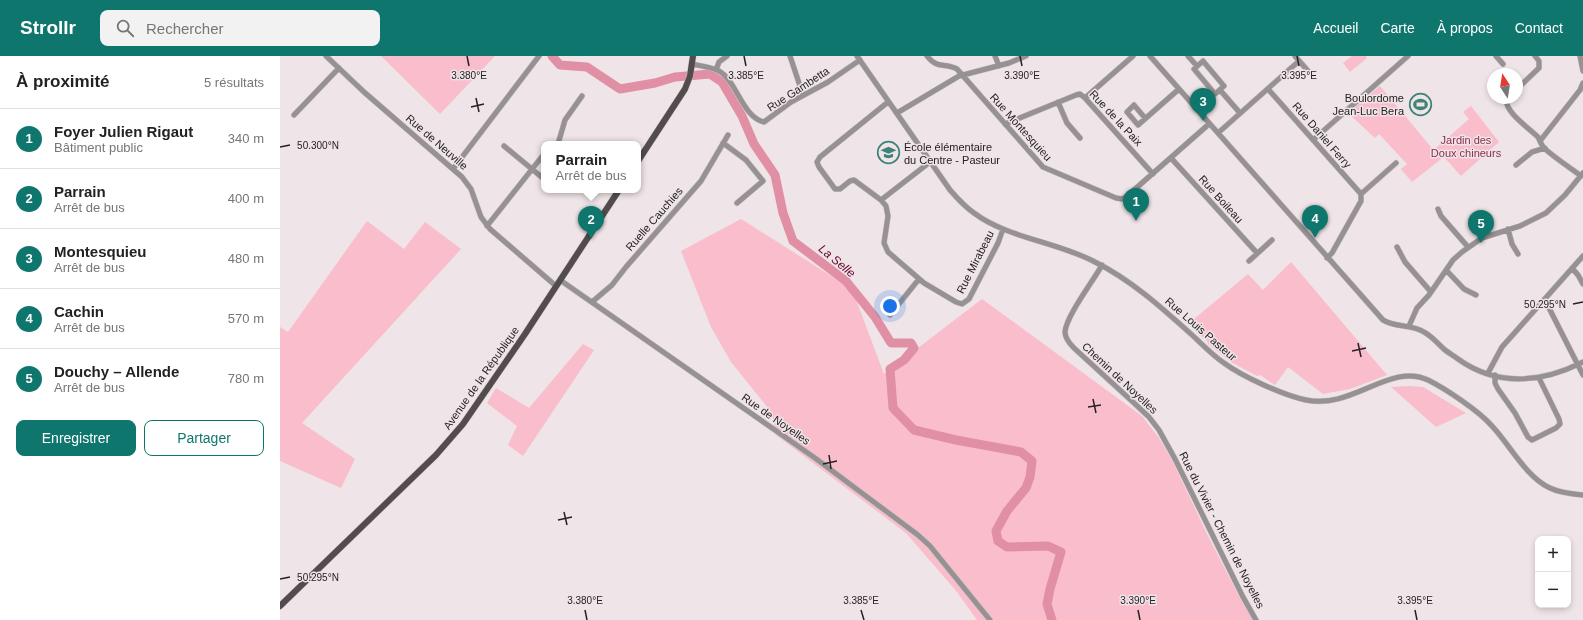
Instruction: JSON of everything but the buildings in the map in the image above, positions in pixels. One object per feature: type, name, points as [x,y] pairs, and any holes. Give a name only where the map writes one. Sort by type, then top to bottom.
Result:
[{"type":"main road","points":[[641,156],[683,92],[692,67],[693,56]]},
{"type":"main road","name":"Avenue de la République","points":[[280,606],[451,439],[478,403],[617,193]]},
{"type":"street","name":"Rue de Neuville","points":[[326,56],[364,92],[453,169],[469,186],[481,217],[487,226],[498,237],[558,283]]},
{"type":"street","points":[[453,169],[539,56]]},
{"type":"street","points":[[692,67],[716,70],[719,58],[727,56]]},
{"type":"street","points":[[790,56],[803,95]]},
{"type":"street","points":[[927,56],[937,65],[955,68],[962,75]]},
{"type":"street","points":[[995,56],[999,66]]},
{"type":"street","points":[[897,113],[962,75],[999,66],[1026,56]]},
{"type":"street","points":[[1085,98],[1133,56]]},
{"type":"street","points":[[1150,56],[1381,319],[1393,324],[1409,326],[1423,331],[1444,349],[1464,363],[1495,376],[1519,379],[1539,378],[1558,373],[1583,362]]},
{"type":"street","points":[[1188,56],[1197,66]]},
{"type":"street","points":[[1295,56],[1308,71]]},
{"type":"street","points":[[1313,140],[1408,56]]},
{"type":"street","points":[[1496,56],[1503,64]]},
{"type":"street","points":[[1523,83],[1539,68],[1539,61],[1535,56]]},
{"type":"street","points":[[1580,56],[1583,71]]},
{"type":"street","name":"Rue Gambetta","points":[[716,70],[728,79],[750,113],[760,121],[767,120],[788,104],[828,82],[858,58]]},
{"type":"street","name":"Rue Louis Pasteur","points":[[858,58],[950,190],[969,210],[983,220],[1003,229],[1079,254],[1102,265],[1135,286],[1231,368],[1288,395],[1311,401],[1334,400],[1354,395],[1392,378],[1408,376],[1420,377],[1432,382],[1480,414],[1494,427],[1530,473],[1542,484],[1557,491],[1583,495]]},
{"type":"street","points":[[1203,61],[1224,86],[1220,90],[1215,94],[1194,68],[1203,61]]},
{"type":"street","points":[[1218,133],[1299,61]]},
{"type":"street","points":[[294,115],[339,68]]},
{"type":"street","name":"Rue Montesquieu","points":[[962,75],[1044,168],[1116,198],[1122,199],[1126,197],[1209,124]]},
{"type":"street","points":[[1540,141],[1580,90],[1583,83]]},
{"type":"street","points":[[1145,118],[1179,89]]},
{"type":"street","name":"Rue Daniel Ferry","points":[[1268,89],[1361,194]]},
{"type":"street","points":[[1220,90],[1240,113]]},
{"type":"street","name":"Rue de la Paix","points":[[1005,124],[1078,94],[1085,98],[1153,174]]},
{"type":"street","points":[[559,141],[565,120],[582,96]]},
{"type":"street","points":[[888,102],[817,162],[836,190],[840,190],[851,180],[854,180],[881,200],[886,206],[888,214],[884,238],[885,248],[895,259],[919,279],[890,315]]},
{"type":"street","points":[[1058,102],[1067,123],[1080,138]]},
{"type":"street","points":[[1409,326],[1415,310],[1431,292],[1455,258],[1468,247],[1486,236],[1525,224],[1546,213],[1565,196],[1582,175],[1545,148],[1508,108],[1506,104]]},
{"type":"street","name":"Ruelle Cauchies","points":[[592,302],[612,285],[701,181],[728,135]]},
{"type":"street","points":[[723,143],[746,160],[764,181],[737,203]]},
{"type":"street","points":[[504,146],[541,176]]},
{"type":"street","points":[[1516,165],[1532,152],[1545,148]]},
{"type":"street","points":[[487,226],[541,158]]},
{"type":"street","name":"Rue Boileau","points":[[1171,158],[1257,253]]},
{"type":"street","points":[[881,200],[930,162]]},
{"type":"street","points":[[1327,258],[1332,253],[1361,201],[1361,194],[1396,163]]},
{"type":"street","points":[[1438,208],[1441,216],[1468,247]]},
{"type":"street","name":"Rue Mirabeau","points":[[919,279],[956,302],[964,304],[969,299],[998,243],[1003,229]]},
{"type":"street","points":[[1508,230],[1512,244],[1518,254]]},
{"type":"street","points":[[1249,261],[1272,240]]},
{"type":"street","points":[[1397,247],[1405,262],[1431,292]]},
{"type":"street","points":[[1488,374],[1502,347],[1583,256]]},
{"type":"street","name":"Chemin de Noyelles","points":[[1102,265],[1070,318],[1066,330],[1066,338],[1069,343],[1149,417],[1162,434],[1170,449]]},
{"type":"street","points":[[1572,268],[1583,284]]},
{"type":"street","points":[[1446,270],[1464,289],[1476,295]]},
{"type":"street","name":"Rue de Noyelles","points":[[558,283],[592,302],[821,463],[913,532],[930,546],[990,620]]},
{"type":"street","points":[[1543,302],[1549,308],[1583,375]]},
{"type":"street","points":[[1495,376],[1495,383],[1515,413],[1528,437],[1532,440],[1556,428],[1560,424],[1539,378]]},
{"type":"street","name":"Rue du Vivier - Chemin de Noyelles","points":[[1170,449],[1243,597],[1256,620]]},
{"type":"green space","points":[[381,56],[495,56],[440,114]]},
{"type":"green space","points":[[1352,56],[1366,56],[1367,58],[1350,72],[1343,63]]},
{"type":"green space","points":[[1380,86],[1441,159],[1412,182],[1401,169],[1407,164],[1379,134],[1375,138],[1348,113]]},
{"type":"green space","name":"Jardin des Doux chineurs","points":[[1471,106],[1499,142],[1461,176],[1436,148],[1469,119],[1463,112]]},
{"type":"green space","points":[[741,219],[852,289],[884,374],[982,299],[1142,416],[1159,438],[1173,462],[1208,536],[1253,620],[977,620],[957,592],[906,533],[776,435],[772,413],[731,362],[711,327],[681,251]]},
{"type":"green space","points":[[367,221],[404,249],[425,222],[461,249],[302,423],[355,459],[341,488],[280,461],[280,327],[288,332]]},
{"type":"green space","points":[[1291,262],[1387,375],[1350,389],[1323,394],[1288,367],[1275,385],[1260,375],[1257,376],[1231,362],[1207,343],[1208,342],[1188,324],[1248,274],[1263,290]]},
{"type":"green space","points":[[583,344],[594,350],[523,456],[508,445],[517,426],[487,403],[496,388],[529,408]]},
{"type":"green space","points":[[1391,387],[1423,387],[1466,413],[1436,427]]},
{"type":"waterway","name":"La Selle","points":[[552,56],[560,65],[587,67],[620,89],[655,83],[675,77],[710,74],[722,82],[742,116],[754,144],[775,175],[783,213],[793,241],[846,281],[875,317],[891,343],[911,343],[914,348],[904,360],[890,369],[893,408],[914,430],[956,440],[1021,452],[1032,461],[1030,477],[1026,488],[1007,511],[996,531],[998,541],[1007,547],[1048,546],[1061,552],[1047,604],[1052,620]]},
{"type":"place","name":"Boulordome Jean-Luc Bera","points":[[1420,104]]},
{"type":"place","name":"Montesquieu","points":[[1203,121]]},
{"type":"place","name":"École élémentaire du Centre - Pasteur","points":[[888,153]]},
{"type":"place","name":"Foyer Julien Rigaut","points":[[1136,221]]},
{"type":"place","name":"Cachin","points":[[1315,238]]},
{"type":"place","name":"Parrain","points":[[591,239]]},
{"type":"place","name":"Douchy – Allende","points":[[1481,243]]}]
